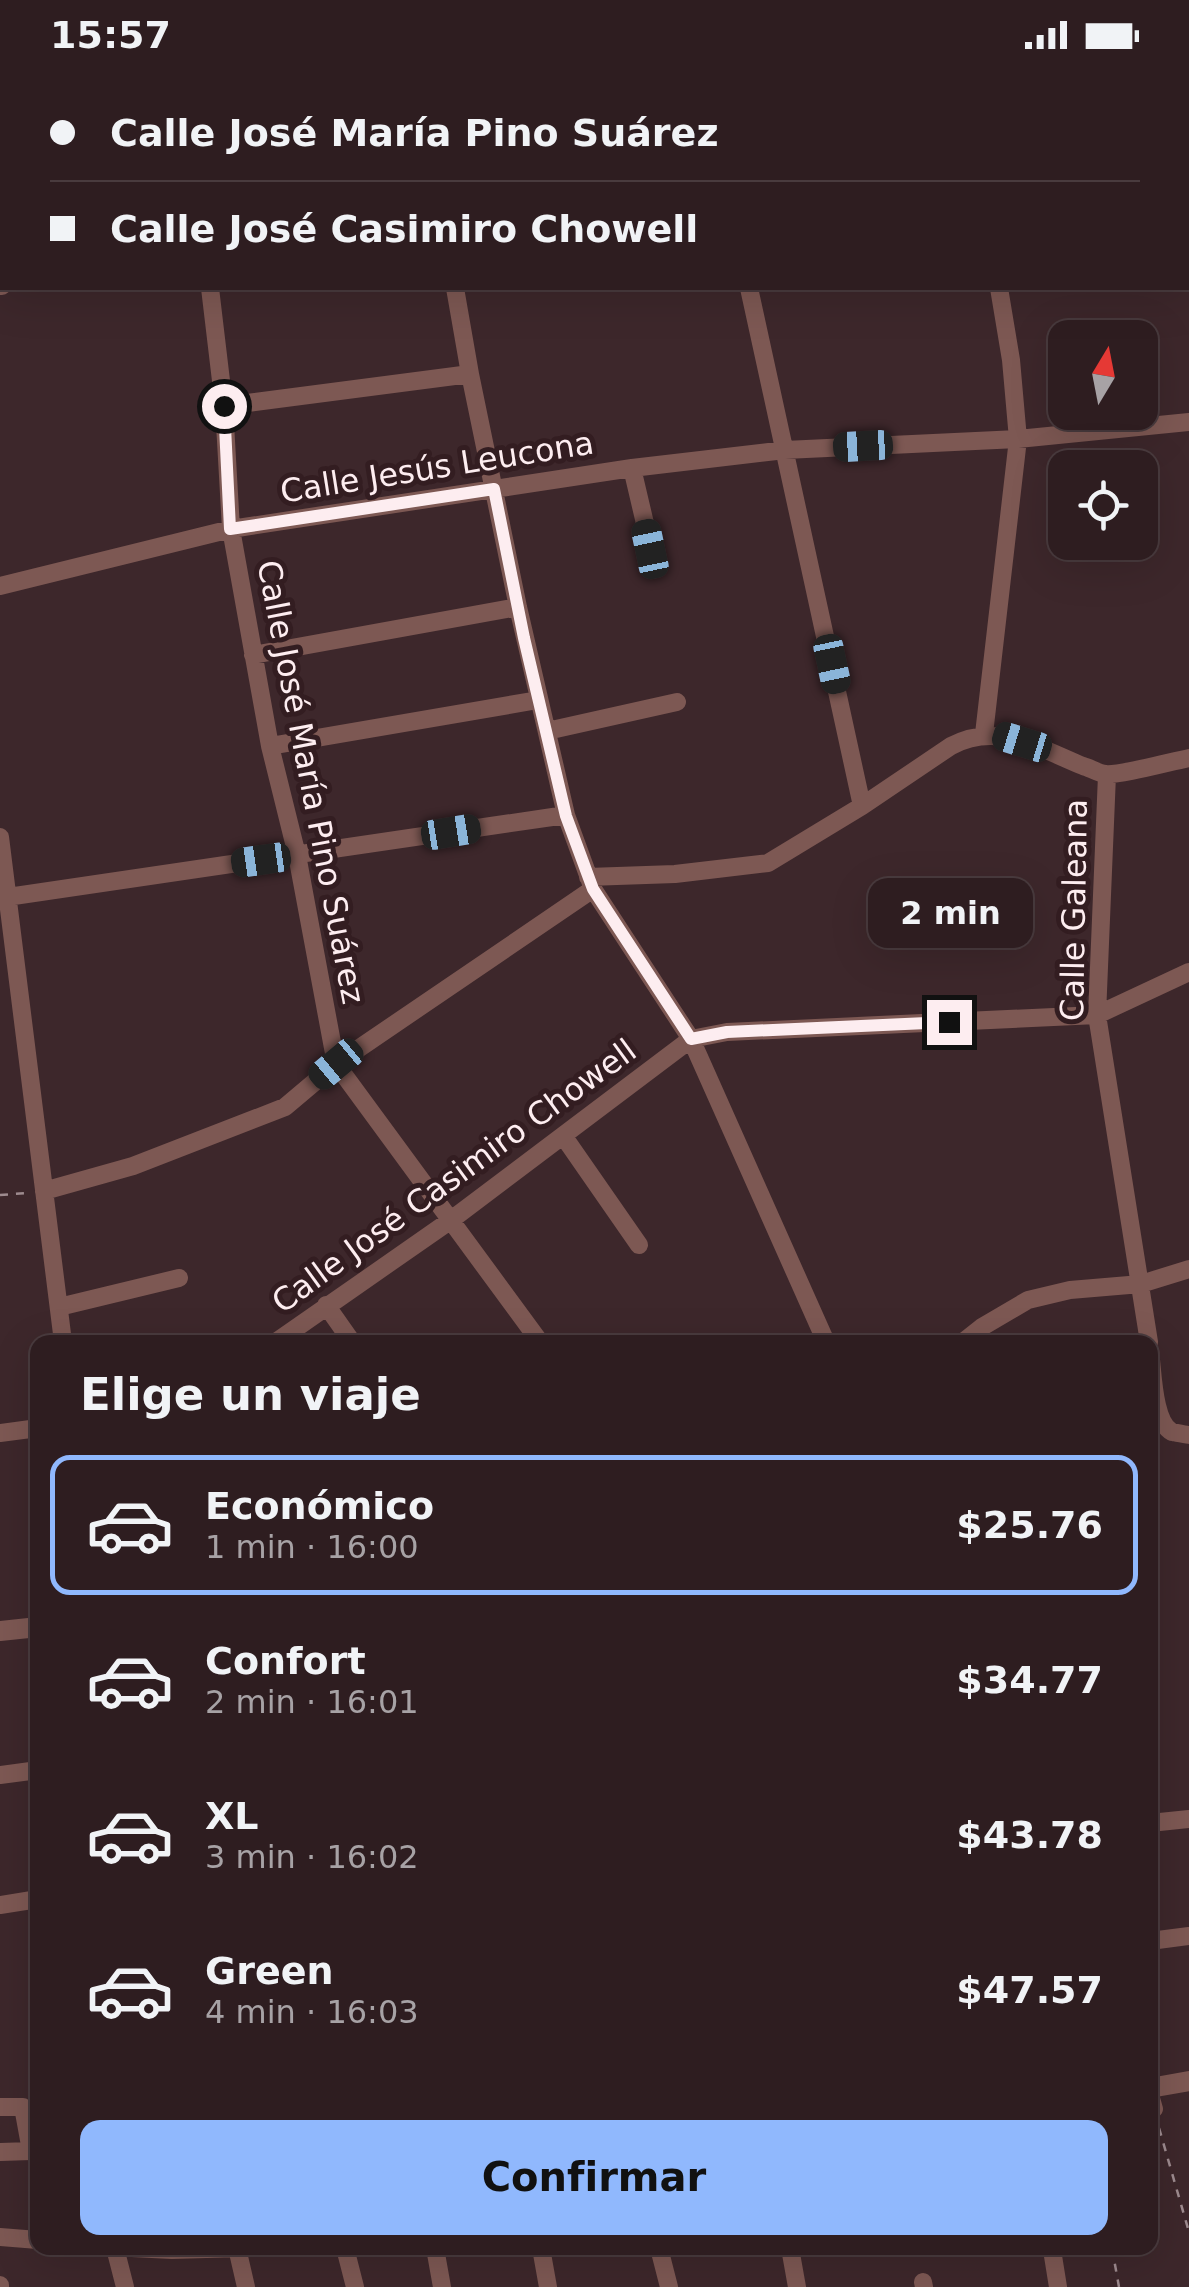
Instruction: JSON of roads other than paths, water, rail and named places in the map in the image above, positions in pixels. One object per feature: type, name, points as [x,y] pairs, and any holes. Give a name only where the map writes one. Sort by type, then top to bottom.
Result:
[{"type":"street","name":"Calle José María Pino Suárez","points":[[210,290],[224,406],[230,529],[336,1064],[535,1335]]},
{"type":"street","points":[[455,290],[518,607],[566,816],[590,883],[691,1039],[823,1335]]},
{"type":"street","points":[[749,290],[862,806]]},
{"type":"street","points":[[984,734],[1018,439],[999,290]]},
{"type":"street","points":[[224,406],[470,374]]},
{"type":"street","name":"Calle Jesús Leucona","points":[[0,586],[230,529],[632,468],[785,450],[1018,439],[1189,422]]},
{"type":"street","points":[[632,468],[650,549]]},
{"type":"street","points":[[253,655],[518,607]]},
{"type":"street","points":[[270,746],[538,700]]},
{"type":"street","points":[[547,732],[677,702]]},
{"type":"street","points":[[44,1191],[133,1166],[286,1106],[336,1064],[590,883],[768,863],[966,738],[1002,736],[1108,775],[1189,758]]},
{"type":"street","name":"Calle Galeana","points":[[1108,775],[1097,1015],[1148,1335]]},
{"type":"street","points":[[4,898],[566,816]]},
{"type":"street","points":[[0,837],[4,898],[62,1335]]},
{"type":"street","name":"Calle José Casimiro Chowell","points":[[285,1335],[451,1220],[691,1039],[727,1032],[1097,1015],[1189,972]]},
{"type":"street","points":[[564,1136],[639,1245]]},
{"type":"street","points":[[971,1335],[1028,1300],[1070,1290],[1141,1284],[1189,1269]]},
{"type":"street","points":[[59,1307],[179,1278]]},
{"type":"street","points":[[326,1305],[347,1335]]},
{"type":"street","points":[[1158,1413],[1172,1432],[1189,1435]]},
{"type":"street","points":[[0,1433],[30,1429]]},
{"type":"street","points":[[0,1632],[30,1628]]},
{"type":"street","points":[[0,1775],[30,1771]]},
{"type":"street","points":[[1158,1822],[1189,1819]]},
{"type":"street","points":[[0,1906],[30,1901]]},
{"type":"street","points":[[1158,1940],[1189,1936]]},
{"type":"street","points":[[1158,2095],[1188,2084]]},
{"type":"street","points":[[0,2107],[24,2108],[30,2144]]},
{"type":"street","points":[[0,2152],[30,2150]]},
{"type":"street","points":[[0,2238],[30,2240]]},
{"type":"street","points":[[117,2255],[124,2287]]},
{"type":"street","points":[[240,2255],[246,2287]]},
{"type":"street","points":[[347,2255],[355,2287]]},
{"type":"street","points":[[436,2255],[442,2287]]},
{"type":"street","points":[[542,2255],[548,2287]]},
{"type":"street","points":[[662,2255],[669,2287]]},
{"type":"street","points":[[791,2255],[798,2287]]},
{"type":"street","points":[[1053,2256],[1058,2287]]}]
